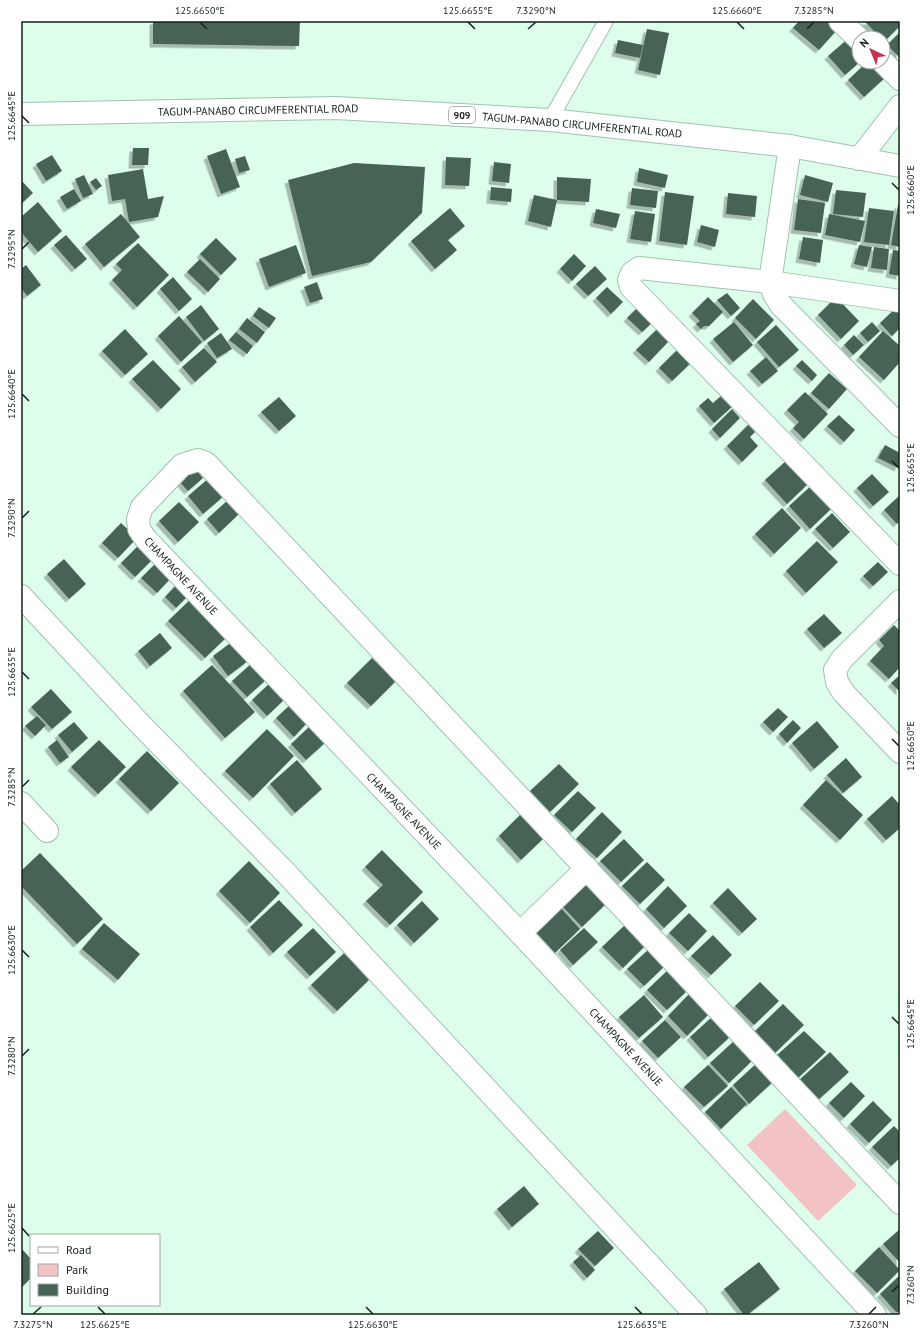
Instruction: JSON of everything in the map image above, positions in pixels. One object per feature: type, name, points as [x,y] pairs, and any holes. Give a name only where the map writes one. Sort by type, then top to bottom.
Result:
[{"type":"street","points":[[843,22],[851,30]]},
{"type":"street","points":[[890,70],[900,79]]},
{"type":"street","points":[[859,159],[900,106]]},
{"type":"street","name":"TAGUM-PANABO CIRCUMFERENTIAL ROAD","points":[[21,114],[336,108],[550,120],[790,146],[900,166]]},
{"type":"street","points":[[790,146],[770,282],[774,294],[781,306],[900,426]]},
{"type":"street","points":[[900,301],[770,282],[639,268],[632,273],[630,280],[631,287],[900,564]]},
{"type":"street","name":"CHAMPAGNE AVENUE","points":[[875,1315],[520,933],[145,538],[139,529],[138,519],[142,507],[182,465],[198,460],[206,463],[900,1203]]},
{"type":"street","points":[[21,596],[140,724],[285,872],[696,1315]]},
{"type":"street","points":[[900,601],[842,659],[835,670],[837,682],[843,692],[900,752]]},
{"type":"street","points":[[21,803],[47,831]]},
{"type":"street","points":[[520,933],[587,868]]},
{"type":"lane","points":[[550,120],[606,21]]},
{"type":"green space","points":[[785,1109],[857,1185],[818,1221],[747,1145]]},
{"type":"building","points":[[153,21],[300,21],[299,46],[153,44]]},
{"type":"building","points":[[799,21],[829,21],[838,29],[819,50],[793,28]]},
{"type":"building","points":[[864,21],[900,21],[900,26],[891,35],[891,30],[873,30]]},
{"type":"building","points":[[647,29],[669,33],[660,75],[638,70]]},
{"type":"building","points":[[900,32],[900,58],[891,49],[891,41]]},
{"type":"building","points":[[850,37],[851,38],[851,70],[845,75],[828,56]]},
{"type":"building","points":[[618,40],[643,45],[640,58],[615,53]]},
{"type":"building","points":[[859,70],[881,70],[887,76],[864,97],[848,80]]},
{"type":"building","points":[[133,148],[149,148],[148,165],[132,165]]},
{"type":"building","points":[[226,149],[240,187],[221,194],[207,156]]},
{"type":"building","points":[[52,155],[62,171],[46,181],[36,164]]},
{"type":"building","points":[[245,156],[250,170],[239,173],[235,159]]},
{"type":"building","points":[[446,157],[471,158],[469,186],[445,185]]},
{"type":"building","points":[[494,162],[511,164],[509,183],[492,181]]},
{"type":"building","points":[[354,163],[425,167],[422,213],[371,262],[312,276],[288,180]]},
{"type":"building","points":[[639,168],[668,175],[665,188],[637,182]]},
{"type":"building","points":[[143,169],[148,199],[164,196],[158,217],[129,222],[125,199],[112,201],[108,175]]},
{"type":"building","points":[[84,175],[93,194],[83,198],[75,179]]},
{"type":"building","points":[[805,175],[833,183],[828,202],[800,195]]},
{"type":"building","points":[[557,177],[591,179],[589,202],[557,200]]},
{"type":"building","points":[[96,178],[102,186],[96,190],[90,182]]},
{"type":"building","points":[[21,180],[33,193],[21,204]]},
{"type":"building","points":[[491,187],[512,189],[511,202],[490,200]]},
{"type":"building","points":[[632,188],[658,191],[656,208],[630,205]]},
{"type":"building","points":[[74,189],[81,201],[67,209],[60,197]]},
{"type":"building","points":[[836,190],[866,193],[863,217],[833,214]]},
{"type":"building","points":[[665,192],[694,196],[687,245],[659,241]]},
{"type":"building","points":[[728,193],[757,196],[755,217],[726,214]]},
{"type":"building","points":[[534,195],[557,200],[551,227],[528,221]]},
{"type":"building","points":[[798,199],[825,203],[821,233],[794,230]]},
{"type":"building","points":[[38,202],[62,231],[38,252],[21,232],[21,217]]},
{"type":"building","points":[[898,205],[900,205],[900,247],[891,245]]},
{"type":"building","points":[[450,208],[465,226],[448,240],[457,250],[435,269],[411,241]]},
{"type":"building","points":[[869,208],[894,211],[889,245],[864,242]]},
{"type":"building","points":[[596,209],[620,214],[616,228],[593,223]]},
{"type":"building","points":[[635,211],[655,214],[651,242],[630,239]]},
{"type":"building","points":[[121,214],[140,237],[104,267],[85,244]]},
{"type":"building","points":[[829,214],[865,221],[860,242],[825,235]]},
{"type":"building","points":[[701,225],[719,230],[715,247],[697,242]]},
{"type":"building","points":[[66,235],[87,259],[75,269],[54,245]]},
{"type":"building","points":[[803,237],[823,240],[820,263],[799,259]]},
{"type":"building","points":[[216,238],[237,259],[221,275],[200,254]]},
{"type":"building","points":[[138,243],[169,275],[137,307],[112,280],[122,270],[116,264]]},
{"type":"building","points":[[296,245],[306,273],[269,287],[259,259]]},
{"type":"building","points":[[859,245],[872,247],[867,267],[854,264]]},
{"type":"building","points":[[874,247],[889,249],[887,270],[871,268]]},
{"type":"building","points":[[893,250],[900,251],[900,276],[889,274]]},
{"type":"building","points":[[574,254],[586,266],[572,281],[560,269]]},
{"type":"building","points":[[200,259],[220,279],[208,292],[187,272]]},
{"type":"building","points":[[26,265],[41,285],[27,296],[21,288],[21,269]]},
{"type":"building","points":[[595,266],[607,279],[588,296],[576,284]]},
{"type":"building","points":[[173,277],[192,299],[179,311],[160,289]]},
{"type":"building","points":[[317,282],[323,299],[310,303],[304,287]]},
{"type":"building","points":[[607,287],[623,302],[611,314],[596,298]]},
{"type":"building","points":[[727,293],[740,308],[731,316],[717,300]]},
{"type":"building","points":[[708,297],[723,312],[709,326],[704,326],[701,329],[696,324],[700,321],[692,313]]},
{"type":"building","points":[[836,297],[859,321],[841,339],[818,315]]},
{"type":"building","points":[[753,299],[774,320],[756,339],[735,318]]},
{"type":"building","points":[[201,305],[219,329],[204,341],[186,317]]},
{"type":"building","points":[[898,306],[900,308],[900,328],[892,336],[880,323]]},
{"type":"building","points":[[259,307],[276,318],[269,328],[253,316]]},
{"type":"building","points":[[637,308],[652,323],[642,332],[627,318]]},
{"type":"building","points":[[179,316],[202,342],[181,362],[158,336]]},
{"type":"building","points":[[247,318],[265,332],[257,343],[239,329]]},
{"type":"building","points":[[734,322],[753,345],[733,362],[713,339]]},
{"type":"building","points":[[872,322],[880,331],[868,342],[860,333]]},
{"type":"building","points":[[776,325],[799,350],[779,367],[757,342]]},
{"type":"building","points":[[125,329],[148,354],[125,375],[102,351]]},
{"type":"building","points":[[657,329],[669,341],[649,362],[636,350]]},
{"type":"building","points":[[883,331],[900,346],[900,362],[884,380],[859,357]]},
{"type":"building","points":[[236,332],[253,346],[247,354],[229,340]]},
{"type":"building","points":[[221,333],[232,349],[217,358],[207,343]]},
{"type":"building","points":[[854,335],[864,345],[853,355],[844,345]]},
{"type":"building","points":[[204,348],[217,362],[195,382],[182,367]]},
{"type":"building","points":[[677,350],[690,364],[672,381],[659,368]]},
{"type":"building","points":[[766,357],[778,371],[762,384],[750,371]]},
{"type":"building","points":[[153,360],[181,389],[161,409],[132,379]]},
{"type":"building","points":[[802,360],[817,375],[812,381],[796,366]]},
{"type":"building","points":[[829,373],[847,389],[829,409],[811,393]]},
{"type":"building","points":[[805,392],[828,414],[804,439],[793,428],[799,422],[787,410]]},
{"type":"building","points":[[722,395],[733,406],[714,423],[699,406],[708,398],[713,403]]},
{"type":"building","points":[[279,397],[296,416],[279,431],[261,412]]},
{"type":"building","points":[[732,409],[740,418],[720,438],[712,429]]},
{"type":"building","points":[[839,415],[855,430],[844,442],[827,426]]},
{"type":"building","points":[[751,422],[758,429],[750,437],[758,446],[742,462],[727,446]]},
{"type":"building","points":[[885,445],[900,453],[900,463],[898,468],[878,458]]},
{"type":"building","points":[[787,460],[808,484],[787,504],[765,480]]},
{"type":"building","points":[[190,463],[203,478],[188,491],[175,477]]},
{"type":"building","points":[[872,474],[889,492],[873,506],[857,488]]},
{"type":"building","points":[[209,478],[224,496],[203,514],[188,496]]},
{"type":"building","points":[[812,485],[832,508],[810,529],[789,506]]},
{"type":"building","points":[[900,495],[900,521],[897,524],[884,510]]},
{"type":"building","points":[[228,500],[240,513],[219,533],[207,519]]},
{"type":"building","points":[[179,502],[199,522],[178,542],[159,521]]},
{"type":"building","points":[[782,508],[801,528],[774,554],[755,534]]},
{"type":"building","points":[[832,513],[850,532],[833,548],[815,529]]},
{"type":"building","points":[[121,523],[137,538],[118,558],[102,543]]},
{"type":"building","points":[[817,541],[838,562],[806,593],[786,571]]},
{"type":"building","points":[[141,543],[155,557],[135,577],[121,563]]},
{"type":"building","points":[[64,559],[86,584],[69,599],[47,574]]},
{"type":"building","points":[[157,562],[172,577],[157,593],[141,578]]},
{"type":"building","points":[[878,562],[888,572],[873,586],[863,576]]},
{"type":"building","points":[[178,583],[190,594],[176,608],[165,597]]},
{"type":"building","points":[[193,597],[230,634],[205,658],[168,621]]},
{"type":"building","points":[[824,614],[842,633],[824,648],[807,629]]},
{"type":"building","points":[[894,625],[900,631],[900,667],[889,679],[870,661],[884,646],[879,640]]},
{"type":"building","points":[[160,633],[172,648],[150,666],[138,651]]},
{"type":"building","points":[[233,641],[248,661],[228,676],[213,656]]},
{"type":"building","points":[[372,658],[396,681],[371,706],[347,683]]},
{"type":"building","points":[[253,662],[268,678],[247,697],[232,681]]},
{"type":"building","points":[[212,665],[255,712],[225,738],[183,691]]},
{"type":"building","points":[[900,675],[900,692],[891,683]]},
{"type":"building","points":[[271,682],[286,698],[267,716],[252,700]]},
{"type":"building","points":[[51,689],[72,712],[52,729],[31,707]]},
{"type":"building","points":[[291,704],[308,722],[294,737],[276,718]]},
{"type":"building","points":[[778,708],[788,717],[773,732],[763,722]]},
{"type":"building","points":[[37,716],[46,725],[35,736],[25,726]]},
{"type":"building","points":[[793,720],[801,728],[787,743],[779,734]]},
{"type":"building","points":[[817,721],[839,747],[814,769],[792,743]]},
{"type":"building","points":[[74,722],[88,738],[72,752],[58,735]]},
{"type":"building","points":[[310,726],[325,743],[306,760],[291,744]]},
{"type":"building","points":[[267,729],[294,756],[253,798],[225,771]]},
{"type":"building","points":[[57,740],[69,757],[60,763],[48,747]]},
{"type":"building","points":[[99,740],[126,767],[98,794],[71,767]]},
{"type":"building","points":[[147,751],[179,783],[151,811],[119,779]]},
{"type":"building","points":[[846,758],[862,777],[843,793],[827,775]]},
{"type":"building","points":[[297,760],[322,789],[295,813],[270,784]]},
{"type":"building","points":[[559,764],[579,784],[550,812],[530,791]]},
{"type":"building","points":[[826,780],[863,815],[840,840],[803,805]]},
{"type":"building","points":[[578,791],[596,808],[572,832],[554,815]]},
{"type":"building","points":[[892,796],[900,805],[900,828],[886,840],[867,819]]},
{"type":"building","points":[[602,812],[622,832],[597,858],[576,839]]},
{"type":"building","points":[[521,814],[544,838],[521,860],[499,836]]},
{"type":"building","points":[[624,839],[644,860],[621,882],[600,861]]},
{"type":"building","points":[[382,850],[423,892],[390,925],[366,901],[383,885],[365,867]]},
{"type":"building","points":[[40,853],[103,919],[77,944],[21,886],[21,871]]},
{"type":"building","points":[[249,861],[280,893],[250,923],[219,891]]},
{"type":"building","points":[[647,862],[665,880],[640,904],[622,886]]},
{"type":"building","points":[[585,882],[606,904],[582,927],[561,905]]},
{"type":"building","points":[[668,886],[687,906],[664,928],[646,909]]},
{"type":"building","points":[[728,888],[757,919],[742,933],[713,903]]},
{"type":"building","points":[[279,900],[303,925],[273,953],[250,927]]},
{"type":"building","points":[[422,901],[439,919],[414,943],[397,925]]},
{"type":"building","points":[[560,907],[580,929],[555,953],[535,931]]},
{"type":"building","points":[[689,913],[707,931],[688,951],[669,933]]},
{"type":"building","points":[[104,923],[140,954],[118,980],[82,949]]},
{"type":"building","points":[[626,924],[646,945],[623,968],[602,947]]},
{"type":"building","points":[[313,928],[336,952],[310,976],[287,952]]},
{"type":"building","points":[[584,928],[598,942],[573,965],[560,950]]},
{"type":"building","points":[[713,935],[732,955],[711,975],[691,956]]},
{"type":"building","points":[[649,949],[665,966],[644,986],[627,969]]},
{"type":"building","points":[[344,953],[370,979],[337,1011],[311,985]]},
{"type":"building","points":[[669,969],[688,990],[667,1010],[647,990]]},
{"type":"building","points":[[760,982],[779,1001],[754,1025],[735,1006]]},
{"type":"building","points":[[690,993],[710,1013],[687,1036],[668,1016]]},
{"type":"building","points":[[644,995],[663,1017],[639,1038],[619,1017]]},
{"type":"building","points":[[783,1004],[804,1025],[773,1055],[753,1033]]},
{"type":"building","points":[[713,1016],[731,1036],[708,1057],[690,1037]]},
{"type":"building","points":[[665,1020],[681,1037],[658,1058],[642,1041]]},
{"type":"building","points":[[804,1031],[826,1052],[798,1078],[777,1055]]},
{"type":"building","points":[[734,1041],[752,1061],[729,1083],[710,1063]]},
{"type":"building","points":[[830,1052],[849,1072],[817,1101],[798,1081]]},
{"type":"building","points":[[757,1063],[774,1081],[749,1104],[733,1085]]},
{"type":"building","points":[[708,1065],[728,1086],[704,1107],[684,1087]]},
{"type":"building","points":[[851,1082],[865,1096],[844,1118],[829,1103]]},
{"type":"building","points":[[731,1087],[747,1104],[721,1129],[705,1112]]},
{"type":"building","points":[[873,1101],[892,1120],[869,1143],[850,1124]]},
{"type":"building","points":[[894,1126],[900,1132],[900,1158],[891,1166],[872,1147]]},
{"type":"building","points":[[524,1186],[539,1204],[512,1227],[497,1209]]},
{"type":"building","points":[[900,1229],[900,1263],[883,1244]]},
{"type":"building","points":[[598,1231],[614,1248],[595,1266],[578,1249]]},
{"type":"building","points":[[879,1247],[900,1270],[877,1293],[855,1271]]},
{"type":"building","points":[[21,1248],[30,1258],[30,1279],[21,1288]]},
{"type":"building","points":[[581,1255],[595,1270],[587,1278],[573,1262]]},
{"type":"building","points":[[759,1262],[780,1289],[747,1315],[744,1315],[724,1289]]},
{"type":"building","points":[[900,1275],[900,1309],[897,1313],[880,1294]]}]
